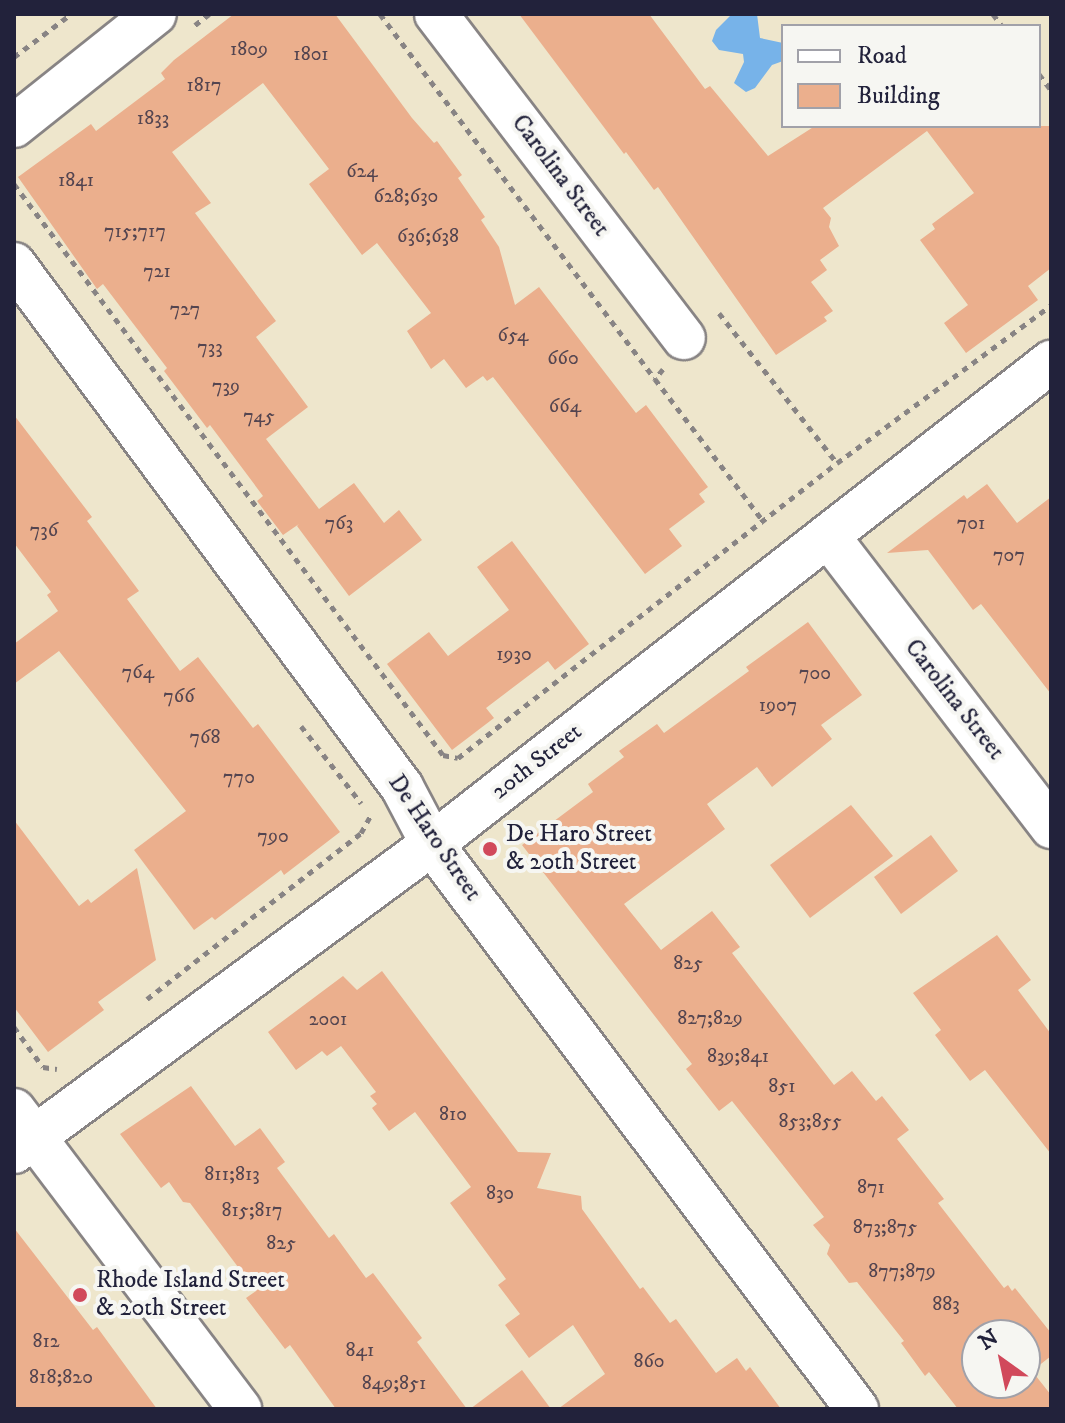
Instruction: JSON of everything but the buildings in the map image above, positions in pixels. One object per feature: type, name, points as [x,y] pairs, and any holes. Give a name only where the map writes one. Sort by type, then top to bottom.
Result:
[{"type":"street","points":[[14,126],[155,14]]},
{"type":"street","name":"Carolina Street","points":[[436,14],[684,338]]},
{"type":"street","name":"De Haro Street","points":[[14,264],[402,787],[432,844],[857,1409]]},
{"type":"street","name":"20th Street","points":[[21,1133],[432,844],[1051,362]]},
{"type":"street","name":"Carolina Street","points":[[828,536],[1051,827]]},
{"type":"street","points":[[21,1133],[240,1409]]},
{"type":"path","points":[[14,57],[71,14]]},
{"type":"path","points":[[380,14],[764,522]]},
{"type":"path","points":[[14,184],[443,755],[458,758],[837,463],[1051,305]]},
{"type":"path","points":[[655,379],[684,338]]},
{"type":"path","points":[[142,1003],[361,833],[375,807]]},
{"type":"path","points":[[14,1027],[43,1067],[57,1069],[69,1060]]},
{"type":"water","points":[[732,14],[757,14],[760,38],[781,43],[781,62],[772,65],[755,88],[746,92],[734,83],[744,62],[743,54],[719,50],[712,41],[716,30]]},
{"type":"place","name":"De Haro Street & 20th Street","points":[[490,849]]},
{"type":"place","name":"Rhode Island Street & 20th Street","points":[[80,1295]]}]
